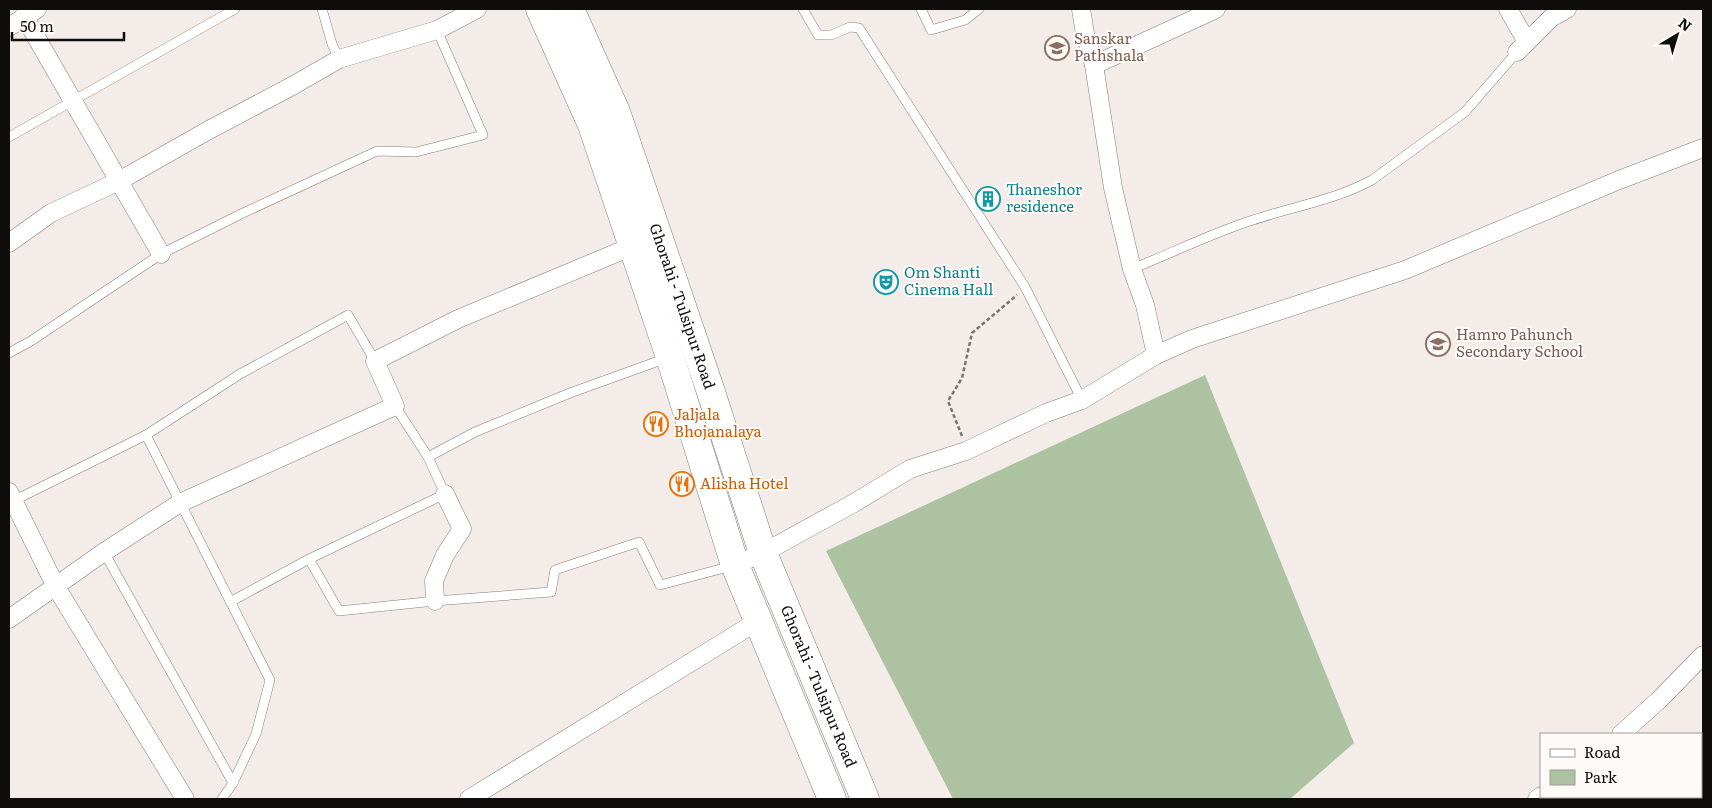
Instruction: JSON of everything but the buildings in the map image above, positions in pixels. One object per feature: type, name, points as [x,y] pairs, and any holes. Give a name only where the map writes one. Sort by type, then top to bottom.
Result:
[{"type":"main road","name":"Ghorahi - Tulsipur Road","points":[[540,9],[592,125],[634,246],[735,565],[832,799]]},
{"type":"main road","name":"Ghorahi - Tulsipur Road","points":[[570,9],[616,112],[710,389],[763,553],[866,799]]},
{"type":"street","points":[[9,243],[52,213],[120,181],[206,131],[339,59],[437,30],[477,9]]},
{"type":"street","points":[[1081,9],[1085,34],[1094,65],[1113,188],[1132,270],[1146,305],[1156,355]]},
{"type":"street","points":[[1094,65],[1216,9]]},
{"type":"street","points":[[1508,9],[1522,47],[1552,18],[1567,9]]},
{"type":"street","points":[[9,27],[30,13],[72,101],[161,254]]},
{"type":"street","points":[[735,565],[763,553],[854,503],[910,469],[966,452],[1046,412],[1082,400],[1156,355],[1192,339],[1405,270],[1620,180],[1703,148]]},
{"type":"street","points":[[9,619],[104,552],[180,503],[395,406],[375,361],[458,319],[634,246]]},
{"type":"street","points":[[435,601],[434,581],[462,529],[445,494]]},
{"type":"street","points":[[11,496],[56,587],[184,799]]},
{"type":"street","points":[[469,799],[758,621]]},
{"type":"street","points":[[1622,733],[1659,700],[1703,656]]},
{"type":"lane","points":[[9,137],[235,9]]},
{"type":"lane","points":[[322,9],[332,44],[339,59]]},
{"type":"lane","points":[[803,9],[818,35],[831,35],[850,27],[859,28],[1025,287],[1082,400]]},
{"type":"lane","points":[[921,9],[932,30],[965,20],[979,9]]},
{"type":"lane","points":[[9,353],[161,254],[243,212],[377,151],[416,152],[483,135],[437,30]]},
{"type":"lane","points":[[1132,270],[1251,220],[1342,194],[1372,180],[1465,112],[1522,47]]},
{"type":"lane","points":[[11,496],[146,435],[240,374],[348,315],[375,361]]},
{"type":"lane","points":[[428,457],[475,432],[570,393],[670,357]]},
{"type":"lane","points":[[230,602],[309,559],[445,494],[428,457],[395,406]]},
{"type":"lane","points":[[146,435],[270,680],[256,734],[234,783],[222,799]]},
{"type":"lane","points":[[309,559],[339,611],[551,592],[555,570],[639,542],[660,585],[735,565]]},
{"type":"lane","points":[[104,552],[234,783]]},
{"type":"path","points":[[966,452],[958,424],[948,402],[962,378],[972,333],[1025,287]]},
{"type":"green space","points":[[1205,375],[1354,743],[1290,799],[953,799],[826,551]]},
{"type":"place","name":"Sanskar Pathshala","points":[[1057,48]]},
{"type":"place","name":"Thaneshor residence","points":[[988,199]]},
{"type":"place","name":"Om Shanti Cinema Hall","points":[[886,282]]},
{"type":"place","name":"Hamro Pahunch Secondary School","points":[[1438,344]]},
{"type":"place","name":"Jaljala Bhojanalaya","points":[[656,424]]},
{"type":"place","name":"Alisha Hotel","points":[[682,484]]}]
